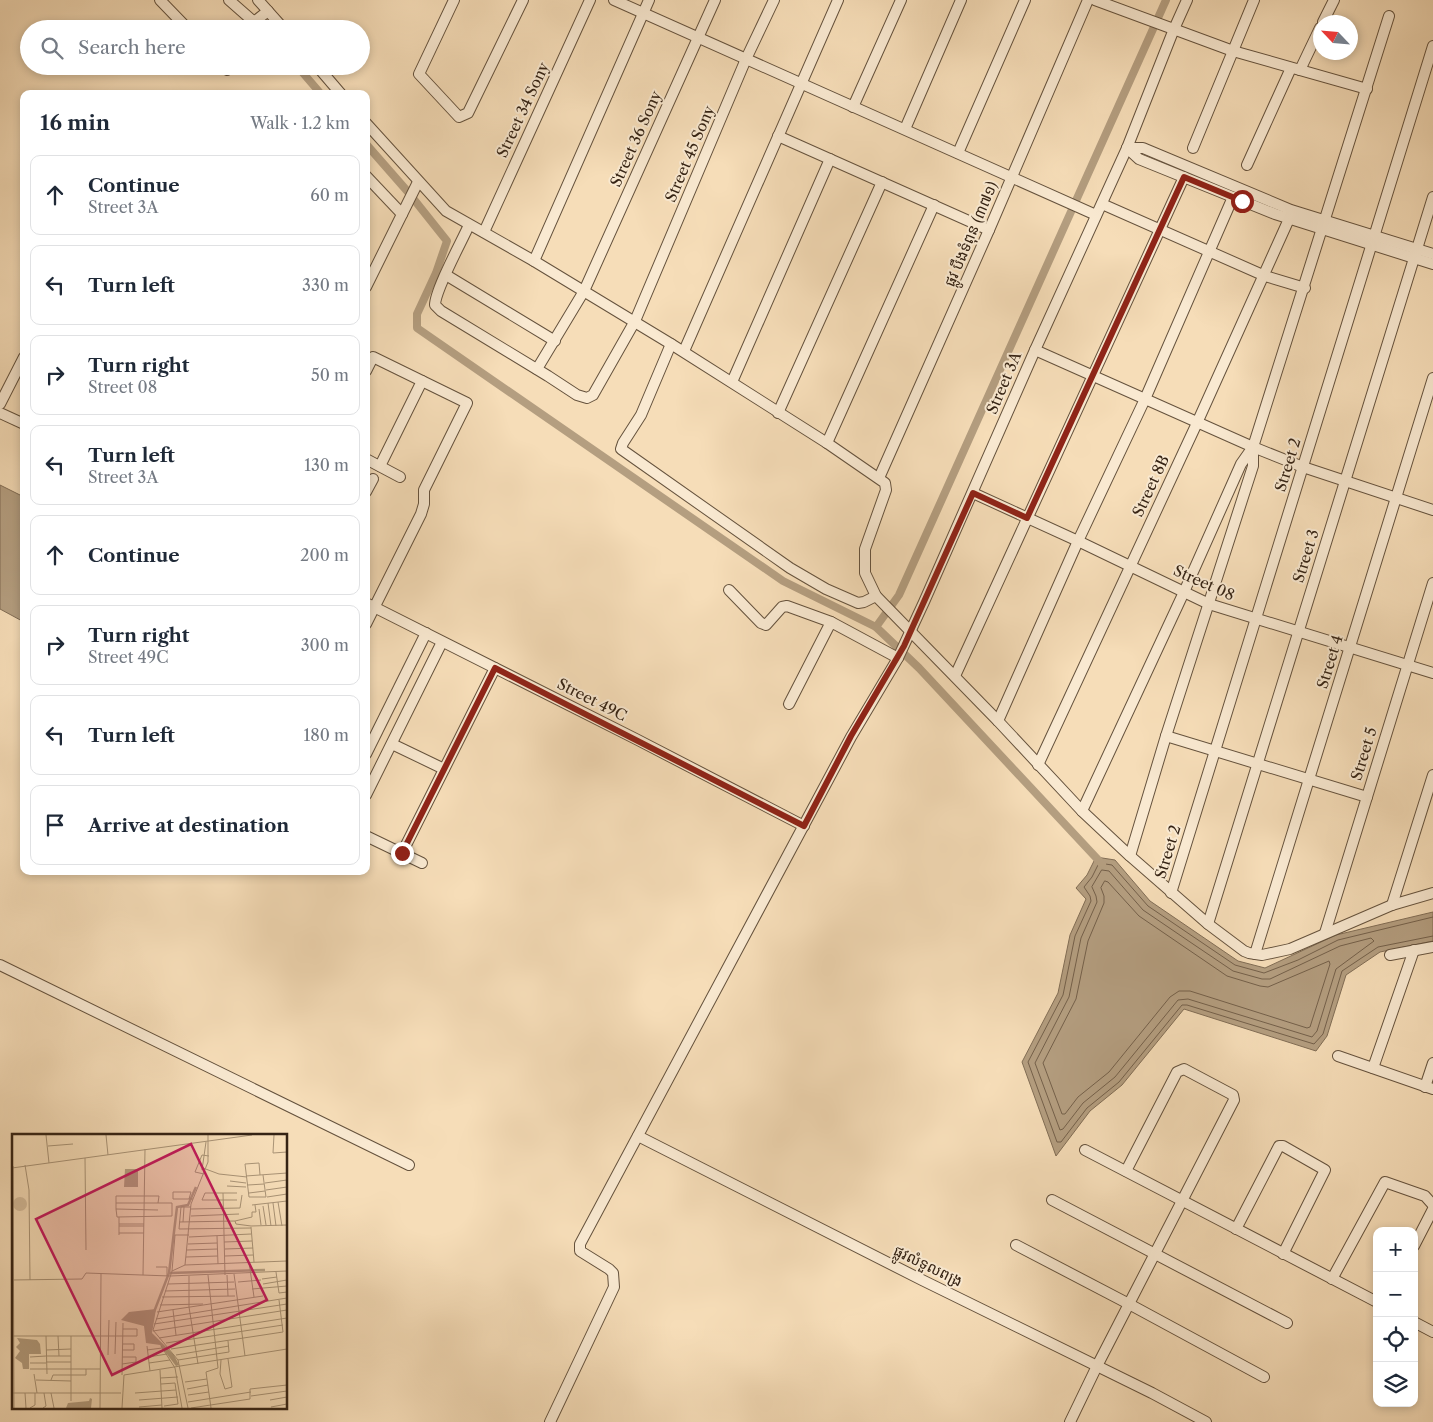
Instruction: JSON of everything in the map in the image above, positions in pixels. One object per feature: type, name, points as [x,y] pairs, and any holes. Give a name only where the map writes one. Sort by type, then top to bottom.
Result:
[{"type":"street","points":[[160,0],[179,20]]},
{"type":"street","points":[[230,0],[248,20]]},
{"type":"street","points":[[258,0],[276,20]]},
{"type":"street","points":[[454,0],[419,74],[460,116],[468,113],[523,0]]},
{"type":"street","name":"Street 34 Sony","points":[[484,232],[590,0]]},
{"type":"street","points":[[614,0],[1092,213]]},
{"type":"street","points":[[534,261],[649,0]]},
{"type":"street","name":"Street 36 Sony","points":[[537,369],[584,290],[714,0]]},
{"type":"street","name":"Street 45 Sony","points":[[537,369],[577,395],[587,398],[592,396],[635,322],[746,59],[774,0]]},
{"type":"street","points":[[684,351],[838,0]]},
{"type":"street","points":[[853,107],[901,0]]},
{"type":"street","points":[[904,130],[961,0]]},
{"type":"street","points":[[958,153],[1025,0]]},
{"type":"street","name":"ផ្លូវ បឹងទំពុន (៣៧១)","points":[[879,478],[1012,178],[1088,0]]},
{"type":"street","points":[[1095,0],[1233,51],[1367,88]]},
{"type":"street","name":"Street 3A","points":[[550,1422],[614,1287],[613,1274],[609,1269],[580,1251],[579,1247],[851,736],[904,646],[973,493],[1092,213],[1102,204],[1127,148],[1187,0]]},
{"type":"street","points":[[1193,148],[1254,0]]},
{"type":"street","points":[[1326,15],[1334,0]]},
{"type":"street","points":[[259,20],[268,11]]},
{"type":"street","points":[[1130,856],[1166,736],[1253,466],[1254,447],[1390,16]]},
{"type":"street","points":[[1247,165],[1313,40]]},
{"type":"street","name":"Street 2","points":[[1171,892],[1433,46]]},
{"type":"street","points":[[325,75],[338,90]]},
{"type":"street","points":[[370,128],[417,185],[446,211],[584,290],[684,351],[827,443],[885,483],[886,490],[864,550],[864,563],[868,582],[876,596],[955,676],[1082,811],[1208,924],[1244,951],[1255,954],[1271,954],[1290,949],[1392,906],[1433,893]]},
{"type":"street","points":[[778,136],[989,230]]},
{"type":"street","points":[[1127,148],[1139,159],[1277,210],[1415,253],[1433,254]]},
{"type":"street","points":[[732,382],[830,159]]},
{"type":"street","points":[[955,676],[1159,230],[1189,176]]},
{"type":"street","points":[[370,180],[403,212]]},
{"type":"street","points":[[778,413],[882,182]]},
{"type":"street","points":[[370,279],[417,185]]},
{"type":"street","points":[[998,721],[1209,252],[1240,196]]},
{"type":"street","name":"Street 3","points":[[1208,924],[1433,197]]},
{"type":"street","points":[[1102,204],[1265,276],[1305,288]]},
{"type":"street","points":[[827,443],[934,205]]},
{"type":"street","points":[[1277,210],[1289,219],[1324,225]]},
{"type":"street","name":"Street 8B","points":[[1038,765],[1265,276],[1289,219]]},
{"type":"street","points":[[469,225],[435,300],[436,304],[441,311],[537,369]]},
{"type":"street","points":[[1415,253],[1433,264]]},
{"type":"street","points":[[446,275],[555,341]]},
{"type":"street","points":[[671,344],[641,416],[621,449],[754,542],[826,589],[858,602],[864,602],[876,596]]},
{"type":"street","points":[[1035,350],[1197,423],[1303,467],[1433,510]]},
{"type":"street","points":[[370,364],[373,358],[465,401],[466,404],[424,490],[424,504],[421,514],[370,605]]},
{"type":"street","points":[[0,404],[20,365]]},
{"type":"street","name":"Street 4","points":[[1255,954],[1433,378]]},
{"type":"street","points":[[380,466],[422,381]]},
{"type":"street","points":[[0,413],[20,422]]},
{"type":"street","points":[[1082,811],[1184,592],[1241,464],[1254,447]]},
{"type":"street","points":[[370,461],[400,477]]},
{"type":"street","points":[[370,485],[373,479]]},
{"type":"street","name":"Street 08","points":[[973,493],[1209,604],[1433,673]]},
{"type":"street","name":"Street 5","points":[[1325,933],[1433,583]]},
{"type":"street","points":[[729,590],[761,623],[766,625],[782,607],[787,606],[831,622],[898,657]]},
{"type":"street","name":"Street 49C","points":[[370,605],[804,826]]},
{"type":"street","points":[[789,704],[831,622]]},
{"type":"street","points":[[370,746],[426,634]]},
{"type":"street","points":[[370,788],[442,642]]},
{"type":"street","points":[[402,853],[495,668]]},
{"type":"street","points":[[379,728],[392,744]]},
{"type":"street","points":[[1166,736],[1367,797]]},
{"type":"street","points":[[372,742],[392,744],[444,769]]},
{"type":"street","points":[[1392,906],[1433,775]]},
{"type":"street","points":[[370,838],[422,862]]},
{"type":"street","points":[[1390,955],[1433,947]]},
{"type":"street","points":[[1373,1068],[1414,950]]},
{"type":"street","points":[[0,965],[409,1165]]},
{"type":"street","points":[[1338,1056],[1429,1088],[1433,1062]]},
{"type":"street","points":[[1070,1422],[1183,1201],[1234,1098],[1233,1095],[1184,1069],[1177,1072],[1126,1171]]},
{"type":"street","name":"ផ្លូវលំទួលពង្រ","points":[[638,1136],[922,1280],[1152,1392],[1206,1422]]},
{"type":"street","points":[[1236,1229],[1279,1146],[1283,1146],[1325,1170],[1283,1254]]},
{"type":"street","points":[[1085,1150],[1373,1300]]},
{"type":"street","points":[[1332,1280],[1385,1182],[1425,1196],[1433,1205]]},
{"type":"street","points":[[1052,1200],[1286,1323]]},
{"type":"street","points":[[1418,1238],[1433,1209]]},
{"type":"street","points":[[1016,1245],[1264,1377]]},
{"type":"street","points":[[1418,1324],[1433,1332]]},
{"type":"water","points":[[0,485],[20,495],[20,620],[0,609]]},
{"type":"water","points":[[1096,857],[1115,860],[1150,901],[1238,961],[1265,968],[1336,935],[1433,912],[1433,941],[1380,952],[1346,975],[1327,1036],[1316,1051],[1184,1009],[1122,1085],[1090,1111],[1056,1156],[1022,1062],[1058,993],[1070,935],[1086,899],[1076,888],[1087,875]]},
{"type":"waterway","points":[[876,627],[899,595],[1166,0]]},
{"type":"waterway","points":[[305,75],[318,90]]},
{"type":"waterway","points":[[370,149],[447,241],[436,273],[417,314],[417,328],[783,581],[876,627],[919,668],[1102,864]]},
{"type":"route","points":[[402,853],[495,668],[804,826],[851,736],[904,646],[973,493],[1027,518],[1184,177],[1242,201]]}]
